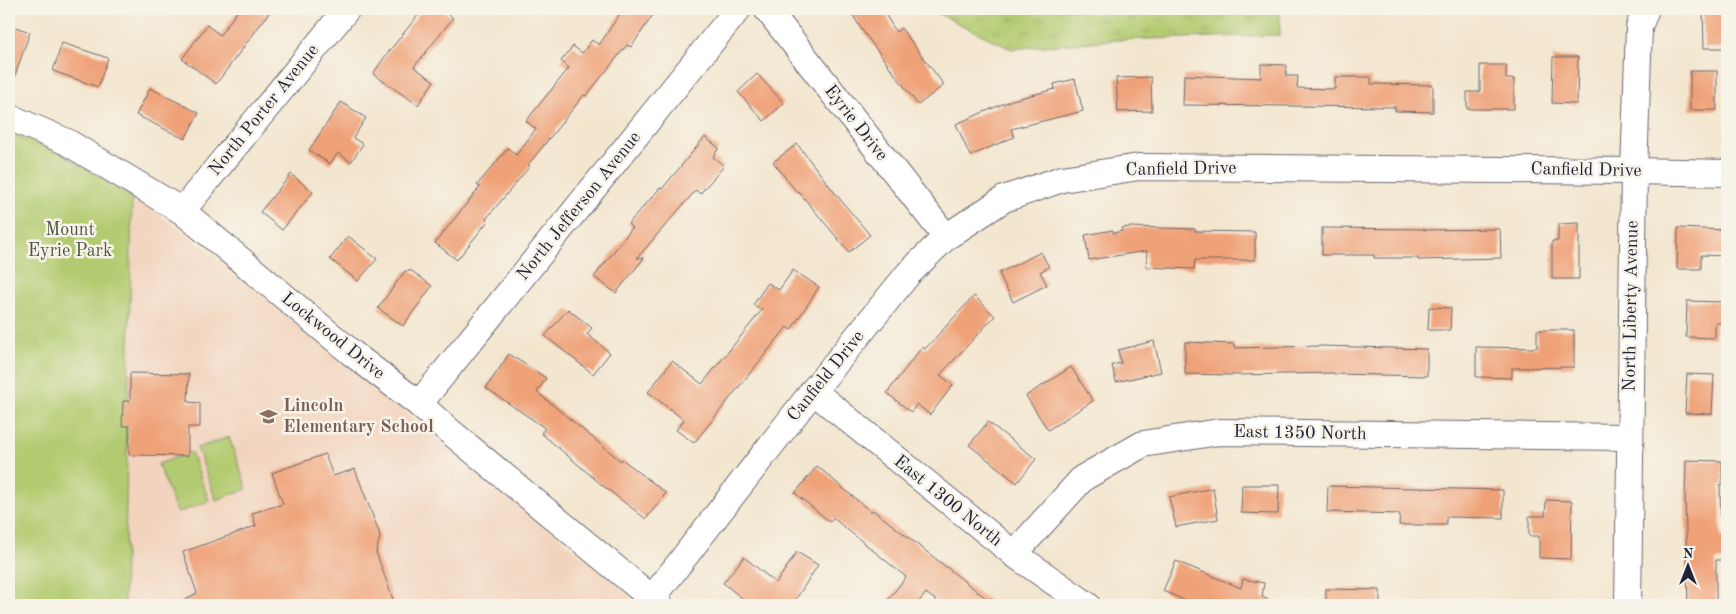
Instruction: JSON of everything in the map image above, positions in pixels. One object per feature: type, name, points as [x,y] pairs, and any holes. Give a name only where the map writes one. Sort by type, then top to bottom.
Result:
[{"type":"street","name":"North Porter Avenue","points":[[182,212],[347,9]]},
{"type":"street","name":"North Jefferson Avenue","points":[[419,404],[738,9]]},
{"type":"street","name":"Eyrie Drive","points":[[767,9],[946,238]]},
{"type":"street","name":"North Liberty Avenue","points":[[1628,605],[1634,171],[1639,28],[1646,9]]},
{"type":"street","name":"Lockwood Drive","points":[[9,117],[67,142],[182,212],[353,354],[419,404],[653,603]]},
{"type":"street","name":"Canfield Drive","points":[[653,603],[813,391],[909,273],[946,238],[1004,199],[1062,179],[1139,167],[1727,173]]},
{"type":"street","name":"East 1300 North","points":[[813,391],[1014,554],[1087,605]]},
{"type":"street","name":"East 1350 North","points":[[1014,554],[1084,478],[1143,444],[1218,432],[1629,437]]},
{"type":"shaded area","name":"Lincoln Elementary School","points":[[132,197],[188,235],[632,597],[625,605],[124,605]]},
{"type":"green space","points":[[929,9],[1280,9],[1280,35],[1113,40],[1011,49]]},
{"type":"green space","name":"Mount Eyrie Park","points":[[9,132],[61,153],[132,197],[124,605],[9,605]]},
{"type":"green space","points":[[229,437],[247,489],[216,500],[197,448]]},
{"type":"green space","points":[[191,452],[209,501],[177,513],[158,464]]},
{"type":"building","points":[[239,9],[272,9],[216,84],[182,59],[207,25],[220,35]]},
{"type":"building","points":[[423,9],[441,9],[453,18],[414,67],[434,81],[418,105],[373,74]]},
{"type":"building","points":[[623,9],[657,9],[631,47],[627,45],[528,165],[530,166],[486,219],[488,221],[457,260],[435,243],[480,187],[477,185],[508,148],[516,155],[536,129],[526,121],[569,68],[561,61],[573,46],[582,53],[592,40],[599,45]]},
{"type":"building","points":[[849,9],[882,9],[896,32],[901,28],[944,85],[918,105],[862,30]]},
{"type":"building","points":[[1703,9],[1727,9],[1727,48],[1704,48]]},
{"type":"building","points":[[9,25],[30,32],[11,87],[9,86]]},
{"type":"building","points":[[62,43],[108,58],[98,87],[53,71]]},
{"type":"building","points":[[1553,57],[1578,57],[1577,104],[1552,103]]},
{"type":"building","points":[[1261,64],[1286,65],[1286,76],[1298,76],[1297,88],[1335,89],[1335,77],[1371,77],[1371,84],[1433,85],[1433,112],[1395,111],[1395,107],[1183,105],[1184,75],[1261,78]]},
{"type":"building","points":[[1480,65],[1506,65],[1506,79],[1514,79],[1514,109],[1467,109],[1467,92],[1480,92]]},
{"type":"building","points":[[1690,71],[1717,71],[1717,110],[1690,110]]},
{"type":"building","points":[[757,74],[784,103],[764,121],[738,92]]},
{"type":"building","points":[[1151,77],[1152,111],[1118,112],[1116,78]]},
{"type":"building","points":[[1075,79],[1083,111],[1011,129],[1014,137],[970,156],[956,124],[1012,100],[1055,89],[1054,84]]},
{"type":"building","points":[[150,88],[199,113],[185,139],[136,115]]},
{"type":"building","points":[[341,102],[366,118],[353,138],[363,144],[351,162],[338,153],[330,164],[309,150]]},
{"type":"building","points":[[705,137],[719,148],[713,157],[724,166],[700,194],[696,190],[637,258],[644,258],[616,293],[594,277],[632,228],[628,224],[660,188],[662,189]]},
{"type":"building","points":[[797,144],[870,235],[849,252],[773,162]]},
{"type":"building","points":[[291,174],[313,192],[282,230],[260,212]]},
{"type":"building","points":[[1579,223],[1579,279],[1552,279],[1552,241],[1558,241],[1558,224]]},
{"type":"building","points":[[1122,228],[1255,232],[1255,260],[1195,260],[1194,269],[1146,267],[1147,251],[1089,260],[1085,235],[1113,230],[1113,233],[1122,231]]},
{"type":"building","points":[[1322,228],[1500,229],[1501,258],[1418,260],[1418,258],[1374,258],[1374,255],[1322,255]]},
{"type":"building","points":[[1678,228],[1727,230],[1727,256],[1701,255],[1701,269],[1677,269]]},
{"type":"building","points":[[348,236],[377,259],[358,281],[330,259]]},
{"type":"building","points":[[1041,252],[1049,267],[1040,272],[1047,285],[1013,302],[999,273]]},
{"type":"building","points":[[793,270],[819,287],[791,330],[787,327],[694,443],[676,430],[684,420],[648,392],[672,361],[702,384],[762,310],[753,305],[768,283],[779,290]]},
{"type":"building","points":[[405,271],[412,271],[432,286],[403,326],[378,308]]},
{"type":"building","points":[[974,296],[995,316],[940,375],[953,385],[930,415],[917,404],[911,412],[887,393],[922,347],[925,349]]},
{"type":"building","points":[[1687,301],[1725,302],[1725,323],[1715,323],[1715,338],[1686,337]]},
{"type":"building","points":[[1429,307],[1451,308],[1450,330],[1428,330]]},
{"type":"building","points":[[568,309],[592,328],[587,334],[610,353],[593,374],[545,336]]},
{"type":"building","points":[[1537,330],[1574,330],[1574,367],[1512,368],[1512,378],[1476,377],[1476,347],[1537,348]]},
{"type":"building","points":[[1154,341],[1161,372],[1116,382],[1112,365],[1121,363],[1118,350]]},
{"type":"building","points":[[1185,342],[1234,344],[1234,348],[1321,346],[1427,349],[1427,376],[1334,373],[1185,374]]},
{"type":"building","points":[[509,354],[546,378],[537,392],[621,461],[622,459],[666,493],[646,519],[602,485],[541,433],[545,428],[486,388]]},
{"type":"building","points":[[1071,367],[1093,401],[1048,430],[1026,396]]},
{"type":"building","points":[[130,373],[189,374],[188,402],[200,403],[200,427],[188,427],[188,456],[129,455],[129,426],[122,426],[123,401],[130,401]]},
{"type":"building","points":[[1687,374],[1714,375],[1712,414],[1685,413]]},
{"type":"building","points":[[988,422],[1036,459],[1017,483],[969,445]]},
{"type":"building","points":[[325,454],[333,476],[355,469],[379,532],[380,537],[376,552],[395,605],[177,605],[197,593],[183,552],[256,526],[252,513],[283,504],[272,473]]},
{"type":"building","points":[[1686,460],[1722,461],[1722,485],[1720,485],[1721,537],[1727,537],[1727,560],[1716,560],[1716,605],[1688,605]]},
{"type":"building","points":[[817,466],[871,512],[873,510],[995,605],[942,605],[926,593],[916,605],[884,605],[906,577],[833,518],[830,522],[795,493]]},
{"type":"building","points":[[1242,485],[1279,485],[1278,514],[1241,513]]},
{"type":"building","points":[[1328,486],[1503,490],[1503,518],[1446,517],[1446,525],[1399,525],[1400,514],[1327,512]]},
{"type":"building","points":[[1213,488],[1218,519],[1176,527],[1169,497]]},
{"type":"building","points":[[1546,500],[1572,501],[1571,559],[1539,558],[1539,536],[1529,536],[1529,516],[1545,516]]},
{"type":"building","points":[[797,552],[818,565],[792,605],[751,605],[723,583],[744,557],[776,583]]},
{"type":"building","points":[[1176,561],[1241,588],[1243,579],[1264,583],[1262,597],[1281,605],[1196,605],[1163,591]]},
{"type":"building","points":[[1326,589],[1380,590],[1380,605],[1326,605]]},
{"type":"place","name":"Lincoln Elementary School","points":[[269,416]]}]
